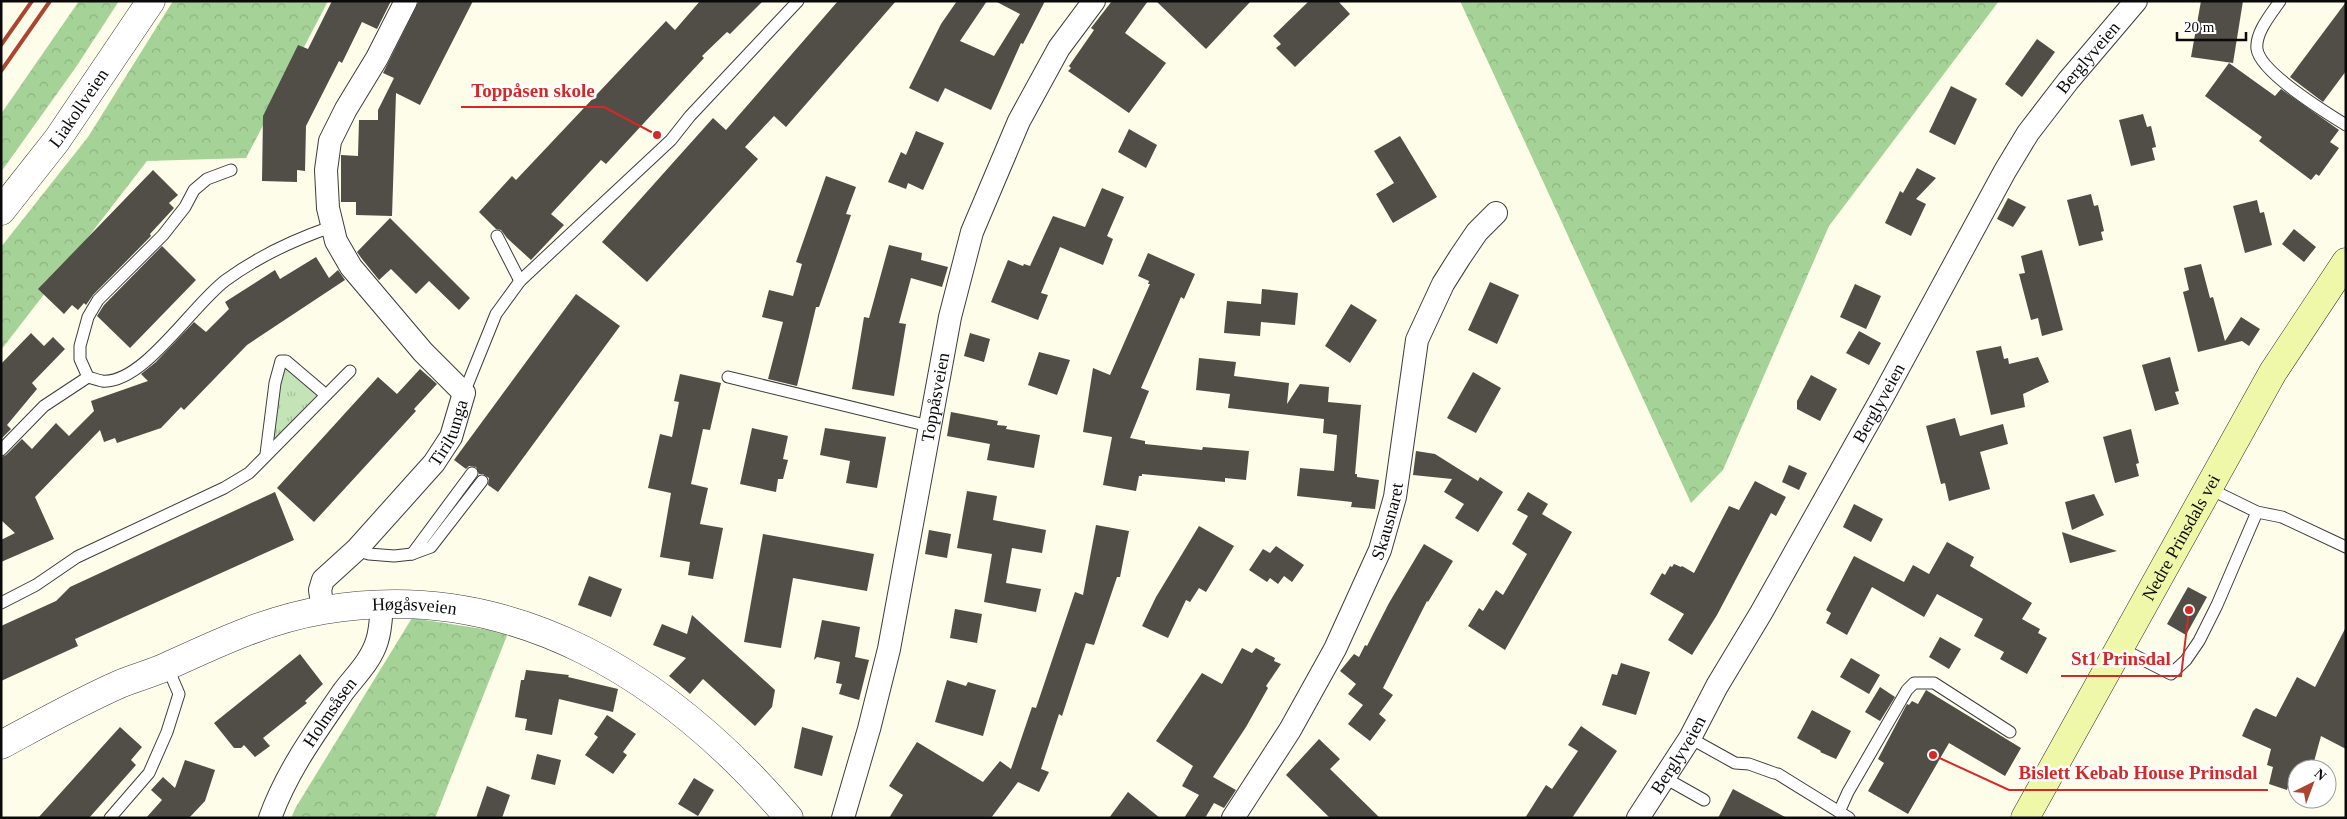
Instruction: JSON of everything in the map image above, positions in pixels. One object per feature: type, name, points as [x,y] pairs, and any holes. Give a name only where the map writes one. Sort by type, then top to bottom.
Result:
[{"type":"main road","name":"Nedre Prinsdals vei","points":[[2025,818],[2273,372],[2346,262]]},
{"type":"street","name":"Liakollveien","points":[[1,211],[62,132],[151,1]]},
{"type":"street","name":"Tiriltunga","points":[[323,610],[320,590],[323,580],[356,550],[422,478],[444,449],[456,424],[464,393],[423,352],[359,278],[342,254],[331,227],[328,208],[326,170],[330,141],[346,109],[377,58],[406,1]]},
{"type":"street","name":"Toppåsveien","points":[[843,818],[869,729],[889,649],[950,317],[972,232],[1018,121],[1059,48],[1094,1]]},
{"type":"street","name":"Berglyveien","points":[[1638,818],[1690,738],[1717,686],[1883,396],[2005,170],[2028,133],[2062,88],[2136,1]]},
{"type":"street","name":"Skausnaret","points":[[1233,818],[1255,787],[1290,730],[1335,649],[1380,550],[1395,497],[1416,340],[1443,284],[1460,257],[1477,232],[1496,213]]},
{"type":"street","name":"Høgåsveien","points":[[1,745],[123,682],[167,666],[254,628],[323,610],[382,603],[452,608],[502,618],[549,634],[594,654],[657,694],[706,731],[789,818]]},
{"type":"street","name":"Holmsåsen","points":[[270,818],[282,786],[292,768],[346,688],[364,666],[377,643],[382,603]]},
{"type":"lane","points":[[464,393],[496,314],[520,281],[671,140],[697,108],[798,1]]},
{"type":"lane","points":[[2280,1],[2258,39],[2257,49],[2261,61],[2286,84],[2346,125]]},
{"type":"lane","points":[[88,377],[80,359],[80,346],[88,317],[98,300],[163,235],[194,190],[207,179],[231,170]]},
{"type":"lane","points":[[1,450],[44,406],[88,377],[102,381],[112,380],[138,369],[209,294],[226,280],[290,241],[331,227]]},
{"type":"lane","points":[[497,236],[520,281]]},
{"type":"lane","points":[[266,454],[275,383],[282,361],[286,360],[326,395]]},
{"type":"lane","points":[[1,603],[36,585],[57,569],[91,550],[224,488],[249,472],[350,371]]},
{"type":"lane","points":[[728,377],[929,426]]},
{"type":"lane","points":[[412,554],[472,473]]},
{"type":"lane","points":[[356,550],[377,554],[412,554],[431,547],[482,481]]},
{"type":"lane","points":[[2208,488],[2257,512],[2282,517],[2346,548]]},
{"type":"lane","points":[[2120,648],[2171,674],[2186,660],[2199,642],[2217,605],[2257,512]]},
{"type":"lane","points":[[110,818],[149,772],[167,732],[178,698],[167,666]]},
{"type":"lane","points":[[1690,738],[1735,763],[1749,764],[1776,773],[1844,815],[1853,784],[1907,690],[1914,683],[1934,683],[2010,732]]},
{"type":"lane","points":[[1665,778],[1704,800]]},
{"type":"green space","points":[[79,1],[119,1],[76,67],[1,172],[1,114]]},
{"type":"green space","points":[[173,1],[328,1],[246,158],[147,161],[1,350],[1,247],[88,137]]},
{"type":"green space","points":[[1460,1],[1999,1],[1829,226],[1723,470],[1691,503]]},
{"type":"green space","points":[[289,369],[318,394],[275,438],[272,437],[281,374],[283,370]]},
{"type":"green space","points":[[412,618],[508,633],[435,818],[291,818],[296,807]]},
{"type":"building","points":[[332,1],[391,1],[377,29],[362,22],[342,63],[339,61],[306,126],[305,171],[297,170],[297,182],[262,181],[263,116],[298,45],[308,49]]},
{"type":"building","points":[[419,1],[473,1],[420,105],[396,93],[392,216],[356,215],[356,202],[341,202],[341,155],[358,156],[359,120],[378,120],[378,110],[394,78],[383,73]]},
{"type":"building","points":[[700,1],[763,1],[730,34],[727,32],[702,56],[704,58],[606,164],[601,160],[551,214],[564,225],[531,260],[501,230],[496,229],[479,212],[512,176],[516,180],[666,21],[675,30]]},
{"type":"building","points":[[838,1],[896,1],[786,127],[774,116],[745,147],[758,159],[647,282],[602,242],[713,118],[726,130]]},
{"type":"building","points":[[957,1],[987,1],[960,41],[994,56],[1020,14],[995,1],[1045,1],[1023,44],[1021,43],[991,110],[945,88],[938,102],[909,88],[941,24]]},
{"type":"building","points":[[1112,1],[1148,1],[1125,33],[1166,63],[1129,113],[1068,71],[1071,68],[1069,66],[1094,30],[1091,28]]},
{"type":"building","points":[[1156,1],[1251,1],[1206,49]]},
{"type":"building","points":[[1309,1],[1338,1],[1350,14],[1295,67],[1276,48],[1281,44],[1273,36]]},
{"type":"building","points":[[2201,1],[2243,1],[2233,63],[2191,57]]},
{"type":"building","points":[[2346,2],[2346,71],[2323,102],[2290,77]]},
{"type":"building","points":[[2037,39],[2055,52],[2022,97],[2005,84]]},
{"type":"building","points":[[2229,63],[2275,96],[2281,89],[2339,130],[2330,142],[2339,148],[2319,176],[2316,174],[2311,180],[2259,141],[2262,137],[2205,96]]},
{"type":"building","points":[[1951,86],[1977,99],[1955,145],[1929,132]]},
{"type":"building","points":[[2143,114],[2147,127],[2151,126],[2156,147],[2152,148],[2155,160],[2131,166],[2119,120]]},
{"type":"building","points":[[1129,129],[1157,145],[1146,168],[1118,152]]},
{"type":"building","points":[[916,131],[944,143],[923,190],[908,183],[906,189],[888,182],[901,152],[906,155]]},
{"type":"building","points":[[1400,136],[1437,197],[1393,223],[1376,194],[1394,183],[1374,151]]},
{"type":"building","points":[[1917,168],[1936,178],[1916,199],[1926,204],[1911,236],[1885,223],[1900,191],[1903,193]]},
{"type":"building","points":[[153,170],[178,195],[169,203],[174,208],[150,234],[151,236],[93,295],[86,305],[84,303],[78,310],[72,305],[64,314],[38,289]]},
{"type":"building","points":[[826,176],[856,187],[846,214],[851,215],[819,307],[816,307],[797,386],[768,379],[783,322],[762,317],[769,290],[793,296],[802,264],[796,262]]},
{"type":"building","points":[[1102,188],[1124,197],[1107,236],[1113,239],[1103,265],[1060,247],[1041,293],[1048,295],[1038,320],[991,302],[1008,260],[1023,266],[1024,264],[1030,266],[1053,216],[1085,227]]},
{"type":"building","points":[[2091,194],[2094,206],[2098,205],[2104,231],[2101,232],[2103,240],[2079,246],[2067,200]]},
{"type":"building","points":[[2008,198],[2026,207],[2013,227],[1997,219]]},
{"type":"building","points":[[2257,200],[2260,213],[2264,212],[2272,245],[2245,253],[2233,206]]},
{"type":"building","points":[[390,218],[470,298],[459,310],[429,281],[416,294],[391,269],[379,280],[362,259],[357,252]]},
{"type":"building","points":[[2294,229],[2316,247],[2304,262],[2282,244]]},
{"type":"building","points":[[889,245],[922,253],[921,260],[948,267],[942,287],[911,278],[899,323],[906,324],[894,396],[852,389],[864,317],[869,318]]},
{"type":"building","points":[[162,246],[196,280],[130,348],[97,316],[104,305]]},
{"type":"building","points":[[2042,250],[2063,330],[2042,336],[2038,318],[2031,320],[2019,274],[2025,273],[2021,256]]},
{"type":"building","points":[[1148,253],[1195,274],[1184,299],[1181,297],[1141,388],[1149,391],[1130,438],[1145,441],[1145,444],[1202,450],[1203,447],[1249,451],[1246,480],[1225,478],[1225,482],[1142,474],[1142,476],[1139,476],[1136,491],[1103,485],[1112,437],[1083,432],[1093,368],[1110,375],[1150,284],[1148,284],[1149,281],[1138,276]]},
{"type":"building","points":[[316,257],[329,278],[338,270],[345,280],[247,345],[184,410],[181,407],[161,428],[117,443],[115,438],[104,442],[100,430],[35,497],[54,539],[1,562],[1,540],[15,533],[1,520],[1,457],[6,455],[22,439],[32,449],[56,423],[69,436],[94,411],[91,401],[148,381],[141,374],[156,362],[194,322],[206,332],[229,309],[225,302],[275,270],[280,279]]},
{"type":"building","points":[[2201,264],[2210,298],[2213,297],[2225,341],[2241,317],[2260,329],[2249,346],[2242,341],[2198,352],[2183,292],[2189,290],[2184,268]]},
{"type":"building","points":[[1490,282],[1519,295],[1497,344],[1468,330]]},
{"type":"building","points":[[1855,284],[1881,296],[1866,329],[1840,317]]},
{"type":"building","points":[[1262,289],[1298,293],[1295,325],[1261,322],[1260,336],[1224,333],[1227,301],[1261,304]]},
{"type":"building","points":[[576,294],[620,326],[498,492],[488,485],[489,478],[479,474],[476,467],[469,466],[466,469],[454,460]]},
{"type":"building","points":[[1351,304],[1377,320],[1350,363],[1325,346]]},
{"type":"building","points":[[1859,331],[1881,343],[1869,365],[1846,353]]},
{"type":"building","points":[[31,333],[44,346],[53,337],[65,349],[32,383],[37,389],[7,425],[11,429],[1,439],[1,364]]},
{"type":"building","points":[[970,333],[990,339],[984,362],[964,356]]},
{"type":"building","points":[[2001,346],[2004,359],[2008,358],[2009,364],[2038,357],[2049,382],[2023,394],[2025,407],[1991,415],[1976,351]]},
{"type":"building","points":[[1039,352],[1070,360],[1057,395],[1028,385]]},
{"type":"building","points":[[2170,357],[2179,391],[2175,392],[2179,404],[2155,411],[2142,365]]},
{"type":"building","points":[[1199,358],[1236,362],[1234,376],[1289,383],[1287,404],[1300,384],[1329,387],[1328,402],[1361,405],[1355,474],[1357,474],[1357,477],[1379,480],[1375,509],[1351,507],[1352,502],[1297,496],[1300,468],[1334,471],[1337,435],[1323,433],[1324,419],[1228,408],[1230,394],[1196,390]]},
{"type":"building","points":[[420,369],[437,384],[414,409],[416,411],[314,522],[277,488],[378,377],[397,394]]},
{"type":"building","points":[[1473,372],[1501,388],[1476,433],[1447,418]]},
{"type":"building","points":[[680,374],[721,383],[710,430],[703,429],[691,484],[708,488],[700,524],[723,528],[713,579],[688,575],[690,562],[660,557],[671,493],[648,488],[660,434],[672,437],[679,402],[674,401]]},
{"type":"building","points":[[1811,375],[1837,389],[1820,421],[1797,409],[1797,401]]},
{"type":"building","points":[[951,412],[998,421],[997,425],[1007,426],[1006,429],[1040,435],[1034,468],[987,460],[990,444],[947,436]]},
{"type":"building","points":[[1955,418],[1960,436],[2003,424],[2008,444],[1980,452],[1990,489],[1949,501],[1945,483],[1941,484],[1926,426]]},
{"type":"building","points":[[752,428],[788,436],[783,459],[788,460],[783,479],[778,479],[776,492],[740,484]]},
{"type":"building","points":[[825,428],[886,437],[877,488],[846,483],[850,461],[820,455]]},
{"type":"building","points":[[2131,429],[2139,463],[2136,464],[2139,476],[2115,483],[2103,437]]},
{"type":"building","points":[[1416,451],[1435,454],[1478,481],[1480,477],[1503,492],[1478,532],[1455,518],[1464,504],[1444,492],[1452,479],[1413,475]]},
{"type":"building","points":[[1789,465],[1807,473],[1799,490],[1782,482]]},
{"type":"building","points":[[1755,481],[1786,497],[1776,516],[1771,513],[1717,615],[1692,655],[1668,640],[1684,614],[1650,594],[1662,573],[1665,575],[1670,566],[1672,567],[1674,564],[1694,573],[1729,506],[1739,510]]},
{"type":"building","points":[[967,491],[997,496],[993,520],[1046,530],[1042,553],[1012,548],[1006,583],[1041,589],[1036,612],[984,602],[992,554],[957,548]]},
{"type":"building","points":[[275,492],[294,540],[75,639],[78,646],[1,681],[1,626],[56,601],[70,587]]},
{"type":"building","points":[[1528,492],[1548,504],[1542,514],[1572,532],[1505,650],[1468,626],[1479,608],[1483,611],[1496,590],[1503,595],[1527,554],[1512,544],[1528,516],[1517,510]]},
{"type":"building","points":[[2094,494],[2104,515],[2072,530],[2065,502]]},
{"type":"building","points":[[1854,504],[1883,519],[1871,542],[1843,527]]},
{"type":"building","points":[[1096,525],[1129,531],[1120,577],[1117,577],[1094,645],[1086,643],[1062,716],[1059,714],[1041,769],[1049,772],[1039,792],[1018,782],[991,818],[889,818],[903,795],[889,786],[917,742],[983,782],[1000,761],[1011,769],[1032,707],[1036,708],[1075,592],[1083,595]]},
{"type":"building","points":[[1199,526],[1234,546],[1206,592],[1199,588],[1190,602],[1186,600],[1168,638],[1142,626],[1156,597]]},
{"type":"building","points":[[929,530],[951,534],[947,558],[925,554]]},
{"type":"building","points":[[2062,532],[2117,551],[2070,563]]},
{"type":"building","points":[[763,534],[874,554],[867,591],[793,578],[781,648],[744,642]]},
{"type":"building","points":[[1947,542],[1974,557],[1970,566],[2032,603],[2022,619],[2040,629],[2038,633],[2047,638],[2027,674],[2000,659],[2004,652],[1974,636],[1983,619],[1937,594],[1924,617],[1872,587],[1847,635],[1826,623],[1831,613],[1826,610],[1854,556],[1904,582],[1913,565],[1929,574]]},
{"type":"building","points":[[1424,544],[1453,561],[1427,601],[1383,688],[1393,695],[1379,714],[1386,720],[1370,741],[1348,724],[1363,705],[1348,694],[1356,684],[1340,671],[1354,654],[1359,657],[1365,645],[1367,646],[1389,603]]},
{"type":"building","points":[[1276,546],[1304,565],[1292,582],[1284,576],[1278,584],[1270,578],[1267,582],[1249,570],[1263,549],[1270,553]]},
{"type":"building","points":[[589,576],[622,589],[611,617],[578,605]]},
{"type":"building","points":[[2188,587],[2207,597],[2186,635],[2167,624]]},
{"type":"building","points":[[955,609],[982,614],[977,643],[950,638]]},
{"type":"building","points":[[692,615],[775,690],[772,707],[755,726],[703,679],[690,694],[669,676],[686,658],[653,645],[662,624],[687,634]]},
{"type":"building","points":[[822,620],[860,627],[855,657],[869,660],[859,700],[839,694],[842,684],[836,683],[840,662],[817,657],[814,660]]},
{"type":"building","points":[[2346,627],[2346,749],[2321,736],[2315,759],[2287,759],[2287,790],[2269,784],[2273,767],[2267,765],[2271,749],[2242,736],[2253,711],[2256,708],[2276,717],[2297,677],[2315,687]]},
{"type":"building","points":[[1940,637],[1961,649],[1949,669],[1929,657]]},
{"type":"building","points":[[1242,648],[1252,653],[1256,648],[1275,658],[1274,661],[1281,664],[1266,686],[1268,688],[1246,727],[1213,777],[1236,790],[1224,808],[1214,803],[1205,818],[1184,818],[1199,795],[1182,786],[1193,766],[1156,741],[1202,673],[1222,684]]},
{"type":"building","points":[[300,654],[323,684],[305,701],[307,703],[263,738],[270,746],[255,757],[244,745],[241,748],[234,748],[214,723]]},
{"type":"building","points":[[1851,658],[1880,675],[1869,694],[1840,677]]},
{"type":"building","points":[[1621,663],[1650,672],[1636,715],[1602,705],[1612,674],[1617,675]]},
{"type":"building","points":[[526,670],[569,675],[568,677],[618,689],[613,712],[559,699],[552,735],[525,730],[527,719],[515,717],[521,680],[524,680]]},
{"type":"building","points":[[947,680],[966,686],[968,682],[996,690],[983,736],[935,722]]},
{"type":"building","points":[[1880,687],[1895,697],[1880,721],[1865,712]]},
{"type":"building","points":[[1926,690],[2021,748],[2005,776],[1949,743],[1908,814],[1868,791],[1884,763],[1878,759],[1907,704],[1909,705],[1912,701],[1918,704]]},
{"type":"building","points":[[1812,710],[1851,731],[1836,759],[1797,738]]},
{"type":"building","points":[[607,715],[636,734],[623,752],[627,755],[613,774],[585,755],[598,737],[594,734]]},
{"type":"building","points":[[1581,726],[1617,751],[1572,818],[1525,818],[1546,785],[1552,789],[1578,751],[1568,745]]},
{"type":"building","points":[[120,727],[142,747],[131,760],[136,765],[89,818],[38,818]]},
{"type":"building","points":[[802,727],[833,736],[822,776],[794,768]]},
{"type":"building","points":[[1319,739],[1340,759],[1330,769],[1380,818],[1330,818],[1286,775]]},
{"type":"building","points":[[537,754],[561,760],[555,785],[531,779]]},
{"type":"building","points":[[185,760],[215,770],[205,801],[189,818],[146,818],[162,800],[151,790],[163,777],[175,788]]},
{"type":"building","points":[[694,778],[714,790],[698,816],[678,804]]},
{"type":"building","points":[[487,786],[510,795],[502,818],[476,818]]},
{"type":"building","points":[[1733,789],[1787,818],[1718,818]]},
{"type":"building","points":[[1128,792],[1160,818],[1109,818]]},
{"type":"railway","points":[[1,45],[32,1]]},
{"type":"railway","points":[[1,71],[50,1]]},
{"type":"place","name":"Toppåsen skole","points":[[657,135]]},
{"type":"place","name":"St1 Prinsdal","points":[[2189,610]]},
{"type":"place","name":"Bislett Kebab House Prinsdal","points":[[1933,755]]}]
